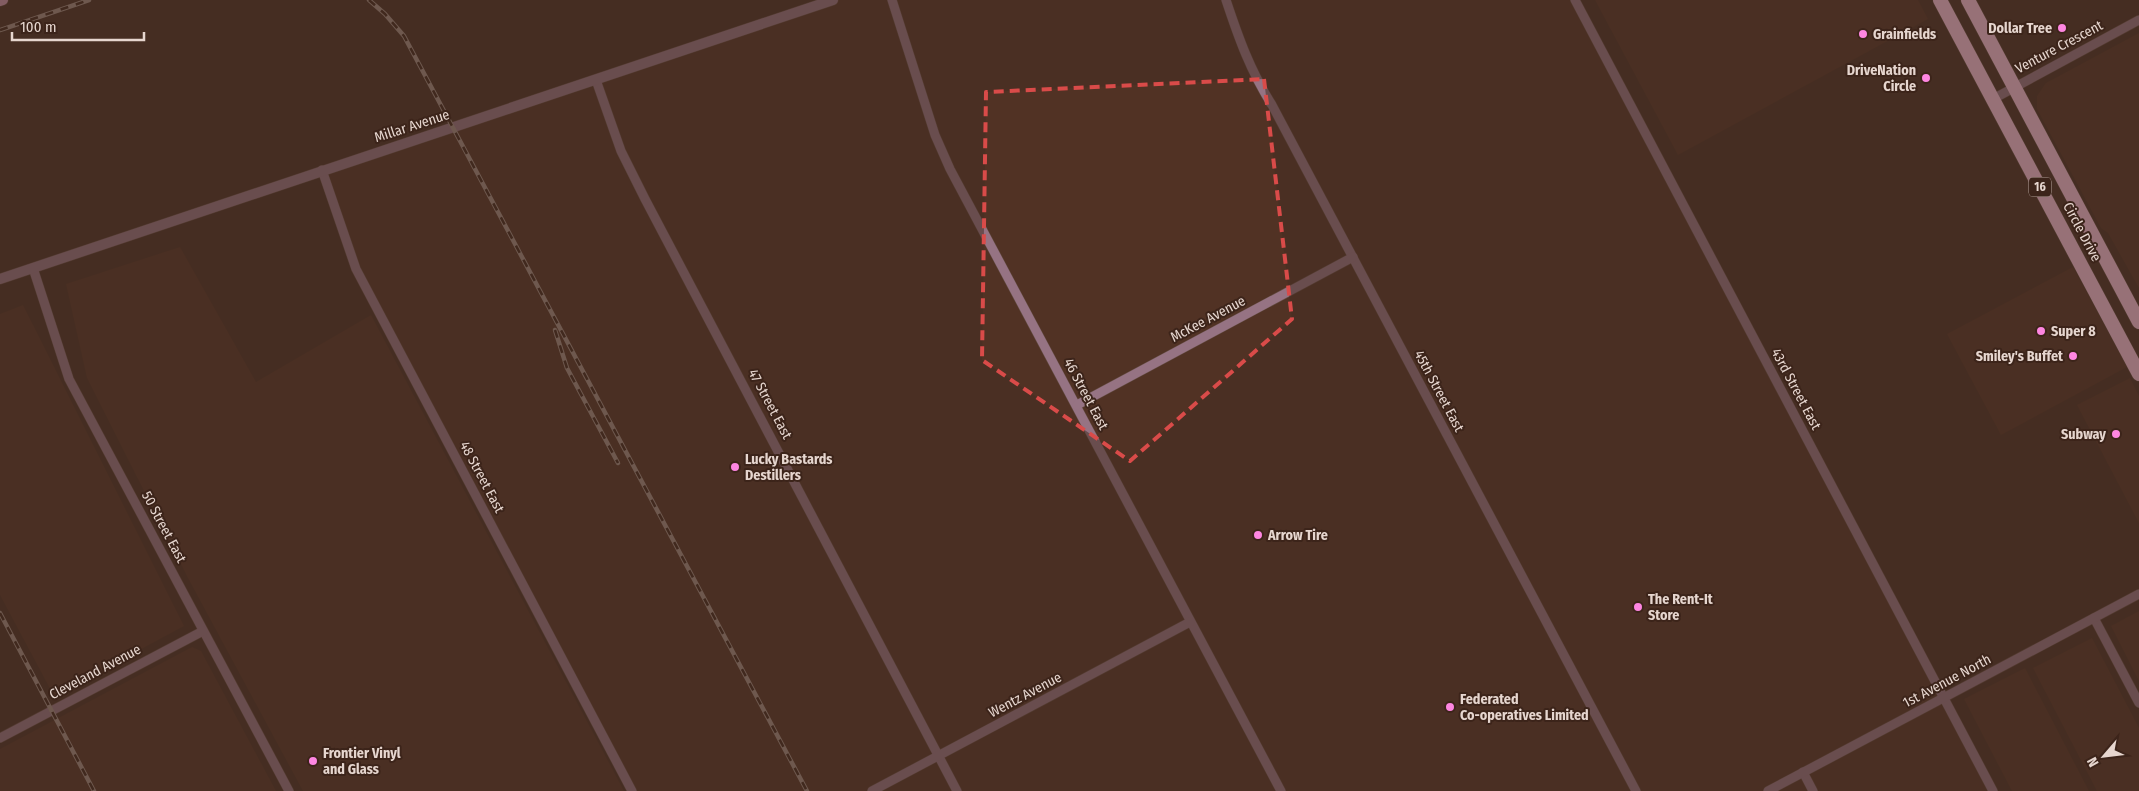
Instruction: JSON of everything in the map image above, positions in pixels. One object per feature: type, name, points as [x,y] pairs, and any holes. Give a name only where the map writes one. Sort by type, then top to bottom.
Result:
[{"type":"highway","name":"Circle Drive","points":[[1940,0],[2139,374]]},
{"type":"highway","name":"Circle Drive","points":[[1968,0],[2139,322]]},
{"type":"street","name":"Millar Avenue","points":[[0,279],[833,0]]},
{"type":"street","name":"46 Street East","points":[[892,0],[942,152],[1281,791]]},
{"type":"street","name":"45th Street East","points":[[1226,0],[1246,59],[1255,77],[1353,257],[1636,791]]},
{"type":"street","name":"43rd Street East","points":[[1575,0],[1993,791]]},
{"type":"street","name":"Venture Crescent","points":[[1993,99],[2139,20]]},
{"type":"street","name":"47 Street East","points":[[596,80],[621,151],[645,199],[956,791]]},
{"type":"street","name":"48 Street East","points":[[322,170],[356,269],[632,791]]},
{"type":"street","name":"McKee Avenue","points":[[1076,405],[1353,257]]},
{"type":"street","name":"50 Street East","points":[[33,268],[69,379],[289,791]]},
{"type":"street","name":"1st Avenue North","points":[[1768,791],[2139,594]]},
{"type":"street","points":[[2094,618],[2139,703]]},
{"type":"street","name":"Wentz Avenue","points":[[872,791],[938,758],[1190,622]]},
{"type":"street","name":"Cleveland Avenue","points":[[0,738],[203,631]]},
{"type":"street","points":[[1803,772],[1812,791]]},
{"type":"highlighted area","points":[[1264,79],[1292,319],[1130,461],[982,360],[986,92]]},
{"type":"shaded area","points":[[833,0],[1576,0],[1993,791],[632,791],[356,269],[322,170]]},
{"type":"shaded area","points":[[1595,0],[1918,0],[1928,19],[1678,155]]},
{"type":"shaded area","points":[[2139,33],[2139,288],[2108,233],[2101,228],[2037,109],[2037,96],[2046,83]]},
{"type":"shaded area","points":[[180,247],[256,382],[371,315],[624,791],[303,791],[188,578],[87,378],[66,284]]},
{"type":"shaded area","points":[[2073,267],[2127,367],[2001,435],[1947,334]]},
{"type":"shaded area","points":[[23,305],[184,626],[54,696],[0,595],[0,314]]},
{"type":"shaded area","points":[[2130,378],[2139,396],[2139,523],[2077,405]]},
{"type":"shaded area","points":[[2139,611],[2139,681],[2111,626]]},
{"type":"shaded area","points":[[2092,638],[2139,728],[2139,791],[2097,791],[2033,668]]},
{"type":"shaded area","points":[[192,647],[201,651],[276,791],[0,791],[0,749]]},
{"type":"shaded area","points":[[2025,668],[2089,791],[2012,791],[1964,699]]},
{"type":"railway","points":[[0,30],[89,0]]},
{"type":"railway","points":[[369,0],[385,14],[404,36],[807,791]]},
{"type":"railway","points":[[555,330],[567,368],[618,463]]},
{"type":"railway","points":[[0,613],[94,791]]},
{"type":"place","name":"Dollar Tree","points":[[2062,28]]},
{"type":"place","name":"Grainfields","points":[[1863,34]]},
{"type":"place","name":"DriveNation Circle","points":[[1926,78]]},
{"type":"place","name":"Super 8","points":[[2041,331]]},
{"type":"place","name":"Smiley's Buffet","points":[[2073,356]]},
{"type":"place","name":"Subway","points":[[2116,434]]},
{"type":"place","name":"Lucky Bastards Destillers","points":[[735,467]]},
{"type":"place","name":"Arrow Tire","points":[[1258,535]]},
{"type":"place","name":"The Rent-It Store","points":[[1638,607]]},
{"type":"place","name":"Federated Co-operatives Limited","points":[[1450,707]]},
{"type":"place","name":"Frontier Vinyl and Glass","points":[[313,761]]}]
